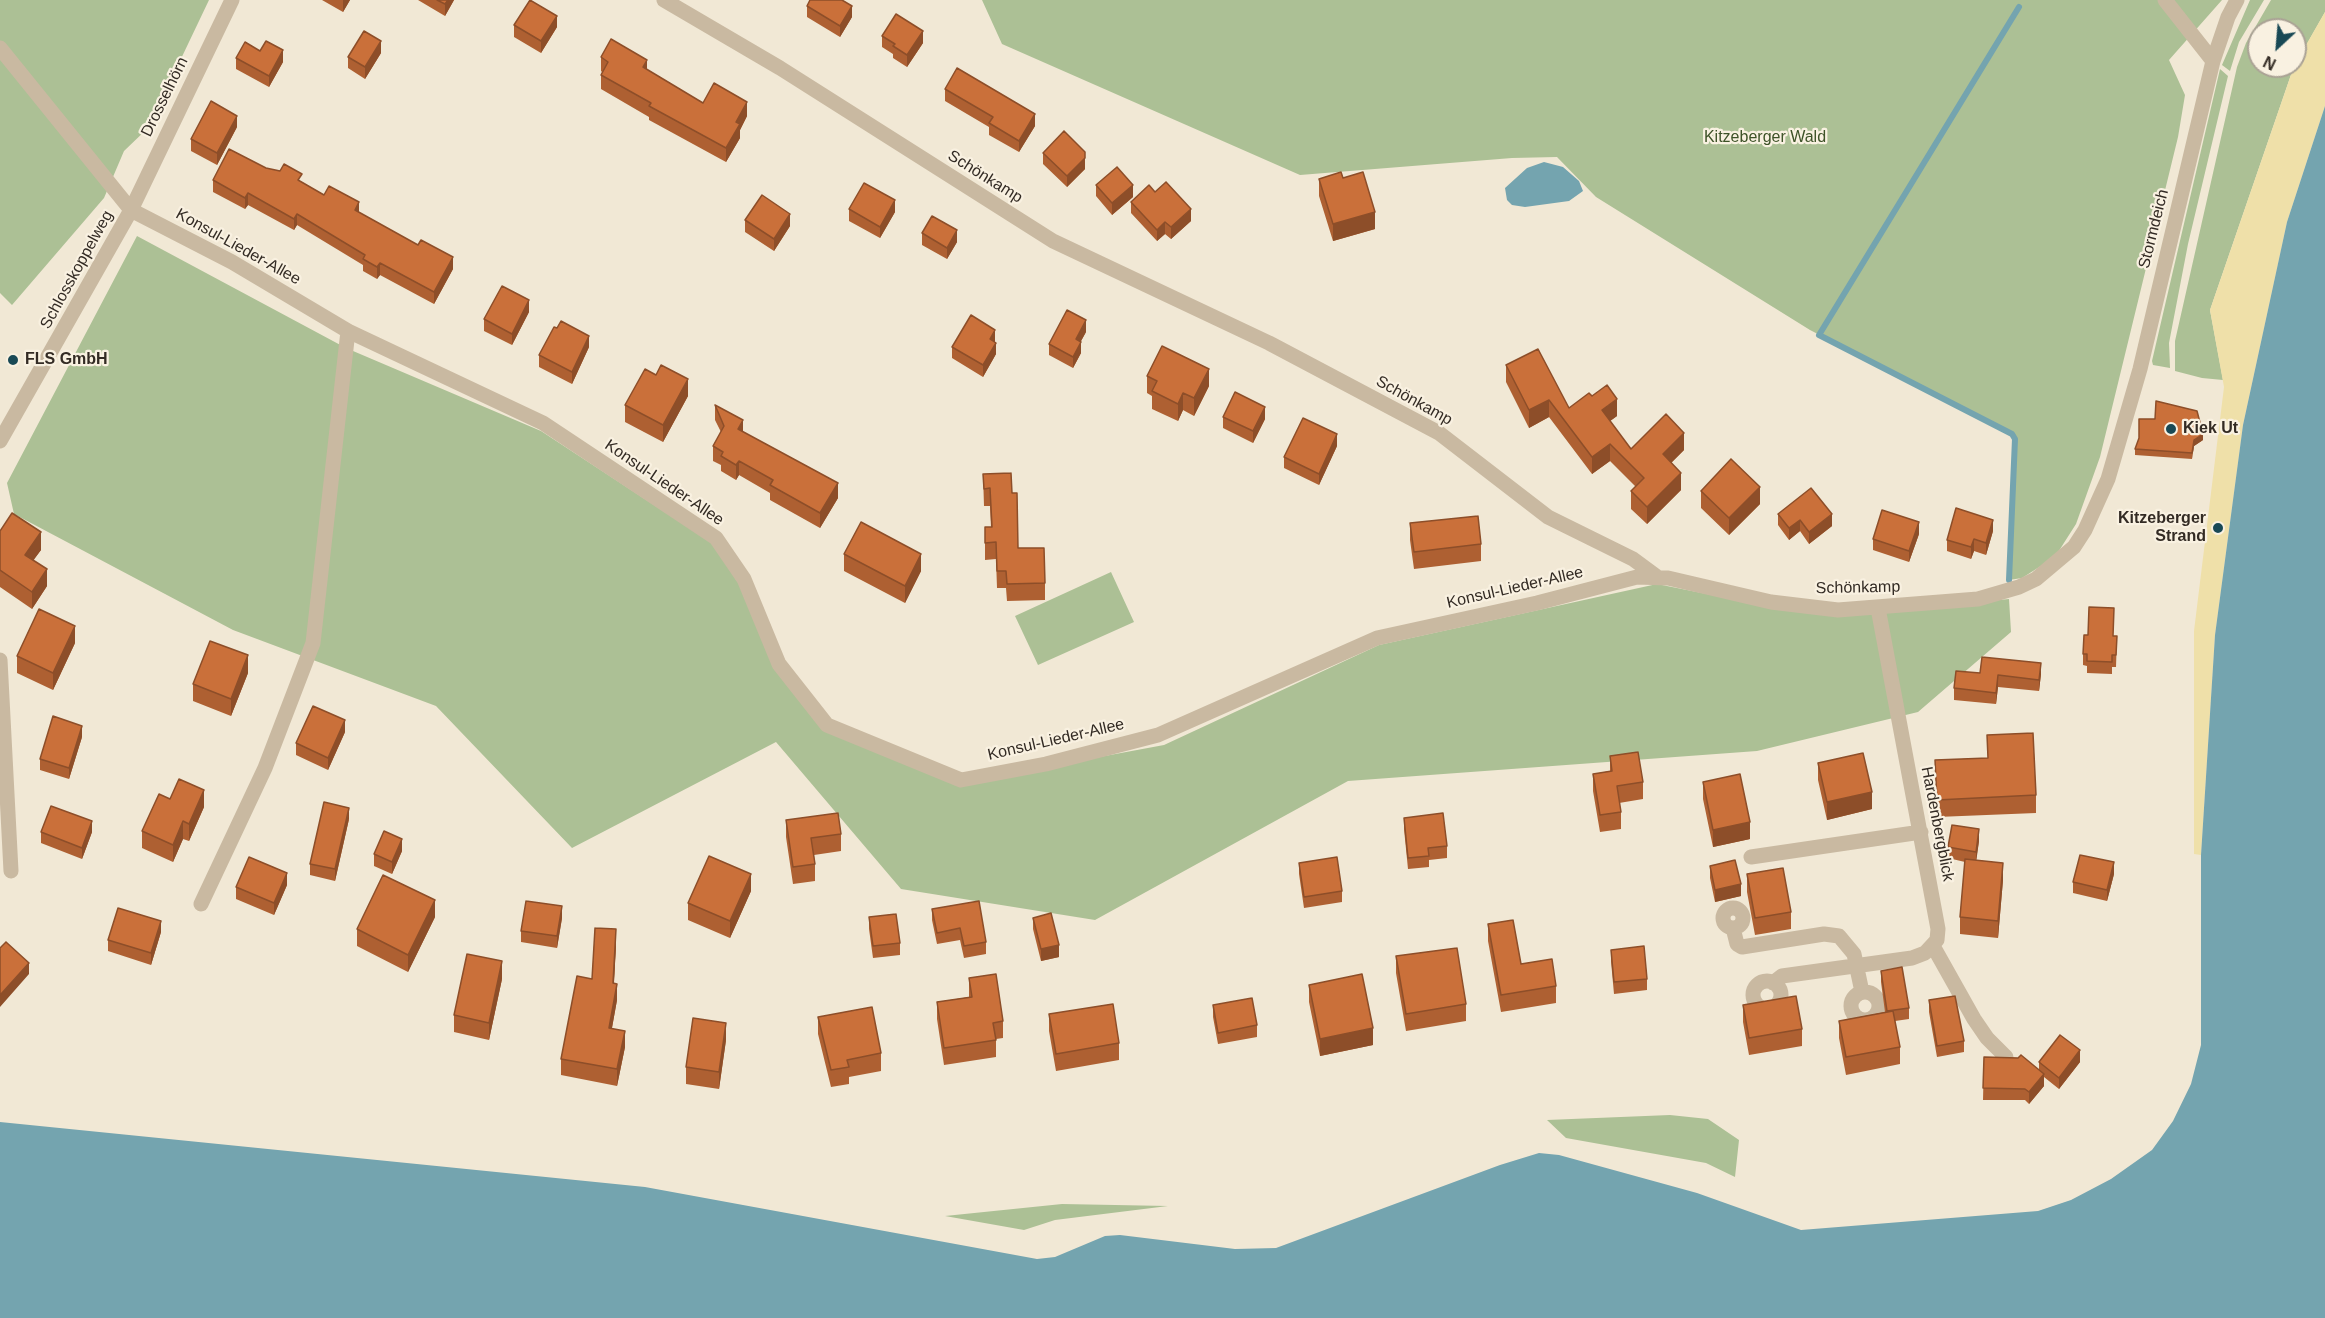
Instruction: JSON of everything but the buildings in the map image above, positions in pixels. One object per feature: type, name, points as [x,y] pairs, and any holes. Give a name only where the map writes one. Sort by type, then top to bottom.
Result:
[{"type":"street","name":"Drosselhörn","points":[[131,210],[232,0]]},
{"type":"street","name":"Schönkamp","points":[[664,0],[780,68],[1053,242],[1269,343],[1439,434],[1548,517],[1633,559],[1656,576],[1806,607],[1838,610],[1996,595],[2019,587],[2044,573],[2074,548],[2085,530],[2108,479],[2130,407]]},
{"type":"street","points":[[2165,0],[2213,61]]},
{"type":"street","name":"Stormdeich","points":[[2130,407],[2213,61],[2228,17],[2237,0]]},
{"type":"street","name":"Konsul-Lieder-Allee","points":[[0,48],[131,210],[232,262],[348,332],[543,423],[716,538],[744,579],[779,664],[827,725],[961,780],[1046,764],[1158,735],[1377,638],[1537,603],[1636,577],[1656,576]]},
{"type":"street","name":"Schlosskoppelweg","points":[[0,441],[131,210]]},
{"type":"street","points":[[201,904],[265,768],[313,643],[348,332]]},
{"type":"street","name":"Hardenbergblick","points":[[1878,608],[1938,929],[1933,946]]},
{"type":"street","points":[[0,660],[11,871]]},
{"type":"street","points":[[1750,857],[1920,832]]},
{"type":"street","points":[[1733,928],[1737,944],[1749,948],[1833,934],[1848,945],[1857,966],[1862,992]]},
{"type":"street","points":[[1773,983],[1782,976],[1912,958],[1933,946],[1974,1019],[1987,1038],[2006,1057]]},
{"type":"green space","points":[[0,0],[209,0],[148,128],[124,151],[104,198],[12,305],[0,293]]},
{"type":"green space","name":"Kitzeberger Wald","points":[[982,0],[2222,0],[2169,60],[2185,95],[2178,137],[2100,457],[2076,524],[2055,557],[2022,578],[2009,580],[2015,439],[2012,434],[1810,330],[1596,197],[1557,157],[1512,158],[1300,175],[1002,44]]},
{"type":"green space","points":[[2250,0],[2264,0],[2253,18],[2247,18],[2247,29],[2239,42],[2230,71],[2222,65]]},
{"type":"green space","points":[[2271,0],[2325,0],[2325,12],[2307,44],[2307,18],[2261,18]]},
{"type":"green space","points":[[2247,41],[2247,78],[2290,78],[2210,310],[2223,380],[2202,378],[2175,371],[2175,341],[2237,67]]},
{"type":"green space","points":[[2220,69],[2228,76],[2188,244],[2169,343],[2170,368],[2153,365],[2152,361]]},
{"type":"green space","points":[[137,236],[346,348],[541,431],[712,543],[825,728],[959,783],[1164,745],[1379,645],[1657,584],[1792,611],[1873,613],[2009,599],[2011,632],[1918,712],[1757,751],[1348,781],[1095,920],[901,889],[776,742],[572,848],[436,706],[233,630],[14,514],[7,483]]},
{"type":"green space","points":[[1111,572],[1134,622],[1038,665],[1015,616]]},
{"type":"green space","points":[[1670,1115],[1708,1119],[1739,1140],[1735,1177],[1706,1163],[1566,1138],[1547,1120]]},
{"type":"green space","points":[[1062,1204],[1168,1206],[1055,1220],[1024,1230],[945,1216]]},
{"type":"sand","name":"Kitzeberger Strand","points":[[2325,12],[2325,106],[2287,222],[2243,425],[2215,635],[2201,855],[2194,854],[2194,631],[2224,387],[2210,310],[2290,78],[2307,78],[2307,43]]},
{"type":"water","points":[[2325,106],[2325,1318],[0,1318],[0,1122],[645,1187],[1037,1259],[1055,1257],[1105,1236],[1120,1235],[1235,1249],[1276,1248],[1500,1165],[1539,1153],[1559,1155],[1697,1193],[1801,1230],[2038,1211],[2071,1200],[2111,1179],[2152,1150],[2173,1121],[2191,1084],[2201,1045],[2201,855],[2215,635],[2243,425],[2287,222]]},
{"type":"water","points":[[1544,162],[1563,167],[1579,181],[1583,191],[1569,201],[1525,207],[1512,205],[1507,200],[1505,188],[1527,168]]},
{"type":"waterway","points":[[2009,580],[2015,439],[2012,434],[1819,335],[2019,7]]},
{"type":"place","name":"FLS GmbH","points":[[13,360]]},
{"type":"place","name":"Kiek Ut","points":[[2171,429]]},
{"type":"place","name":"Kitzeberger Strand","points":[[2218,528]]}]
